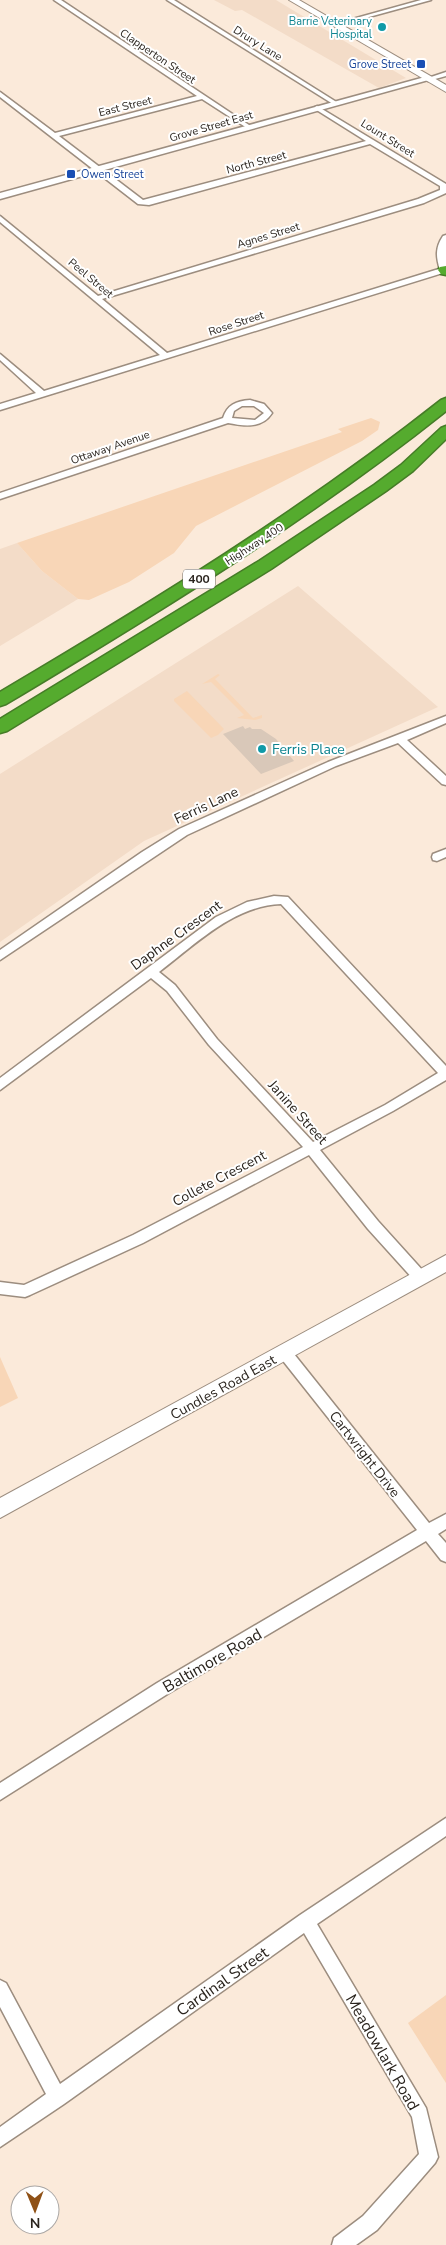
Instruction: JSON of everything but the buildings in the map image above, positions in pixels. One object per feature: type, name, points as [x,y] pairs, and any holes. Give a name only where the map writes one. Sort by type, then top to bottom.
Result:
[{"type":"highway","points":[[392,448],[409,424],[446,390]]},
{"type":"highway","name":"Highway 400","points":[[0,700],[295,518],[392,448],[446,403]]},
{"type":"highway","name":"Highway 400","points":[[0,727],[265,565],[407,468],[446,432]]},
{"type":"highway","points":[[407,468],[446,441]]},
{"type":"main road","points":[[293,0],[446,89]]},
{"type":"main road","name":"Cundles Road East","points":[[0,1509],[446,1263]]},
{"type":"street","name":"Clapperton Street","points":[[57,0],[248,127]]},
{"type":"street","name":"Drury Lane","points":[[170,0],[335,103]]},
{"type":"street","points":[[334,25],[413,2],[428,0]]},
{"type":"street","points":[[428,79],[446,74]]},
{"type":"street","name":"Grove Street East","points":[[0,196],[428,79]]},
{"type":"street","points":[[0,94],[99,169]]},
{"type":"street","name":"East Street","points":[[54,134],[201,97]]},
{"type":"street","name":"Lount Street","points":[[317,108],[443,186],[444,191]]},
{"type":"street","name":"North Street","points":[[99,169],[141,202],[146,203],[372,141]]},
{"type":"street","name":"Agnes Street","points":[[98,298],[421,201],[444,191]]},
{"type":"street","name":"Peel Street","points":[[0,218],[166,356]]},
{"type":"street","name":"Rose Street","points":[[0,408],[446,270],[440,254],[441,246],[446,238]]},
{"type":"street","points":[[0,356],[42,394]]},
{"type":"street","name":"Ottaway Avenue","points":[[0,496],[227,420]]},
{"type":"street","name":"Ferris Lane","points":[[0,956],[146,855],[184,832],[332,764],[400,739],[446,719]]},
{"type":"street","points":[[400,739],[446,782]]},
{"type":"street","name":"Daphne Crescent","points":[[0,1085],[220,920],[236,911],[264,900],[284,900],[446,1074]]},
{"type":"street","name":"Janine Street","points":[[151,971],[171,988],[213,1042],[310,1147],[373,1225],[420,1277]]},
{"type":"street","name":"Collete Crescent","points":[[0,1288],[25,1291],[138,1239],[310,1147],[389,1108],[446,1074]]},
{"type":"street","name":"Cartwright Drive","points":[[285,1353],[446,1555]]},
{"type":"street","name":"Baltimore Road","points":[[0,1792],[163,1688],[446,1520]]},
{"type":"street","name":"Cardinal Street","points":[[0,2138],[306,1921],[446,1826]]},
{"type":"street","name":"Meadowlark Road","points":[[306,1921],[420,2114],[429,2157],[370,2223],[341,2245]]},
{"type":"street","points":[[0,1989],[58,2098]]},
{"type":"shaded area","points":[[214,0],[276,0],[406,78],[379,88],[242,10],[235,11]]},
{"type":"shaded area","points":[[371,418],[380,422],[378,430],[362,441],[196,526],[174,553],[129,582],[89,600],[78,599],[42,571],[17,543],[342,432],[338,429]]},
{"type":"shaded area","points":[[17,543],[42,571],[78,599],[0,646],[0,549]]},
{"type":"shaded area","points":[[298,586],[438,707],[144,841],[0,942],[0,774]]},
{"type":"shaded area","points":[[218,674],[220,675],[215,679],[253,718],[262,715],[262,718],[255,720],[237,718],[244,715],[211,682],[202,684]]},
{"type":"shaded area","points":[[187,691],[224,729],[218,735],[211,738],[174,701],[174,699]]},
{"type":"shaded area","points":[[0,1357],[18,1398],[0,1407]]},
{"type":"shaded area","points":[[446,1995],[446,2083],[408,2023]]},
{"type":"place","name":"Barrie Veterinary Hospital","points":[[382,27]]},
{"type":"place","name":"Grove Street","points":[[421,64]]},
{"type":"place","name":"Owen Street","points":[[71,174]]},
{"type":"place","name":"Ferris Place","points":[[262,749]]}]
